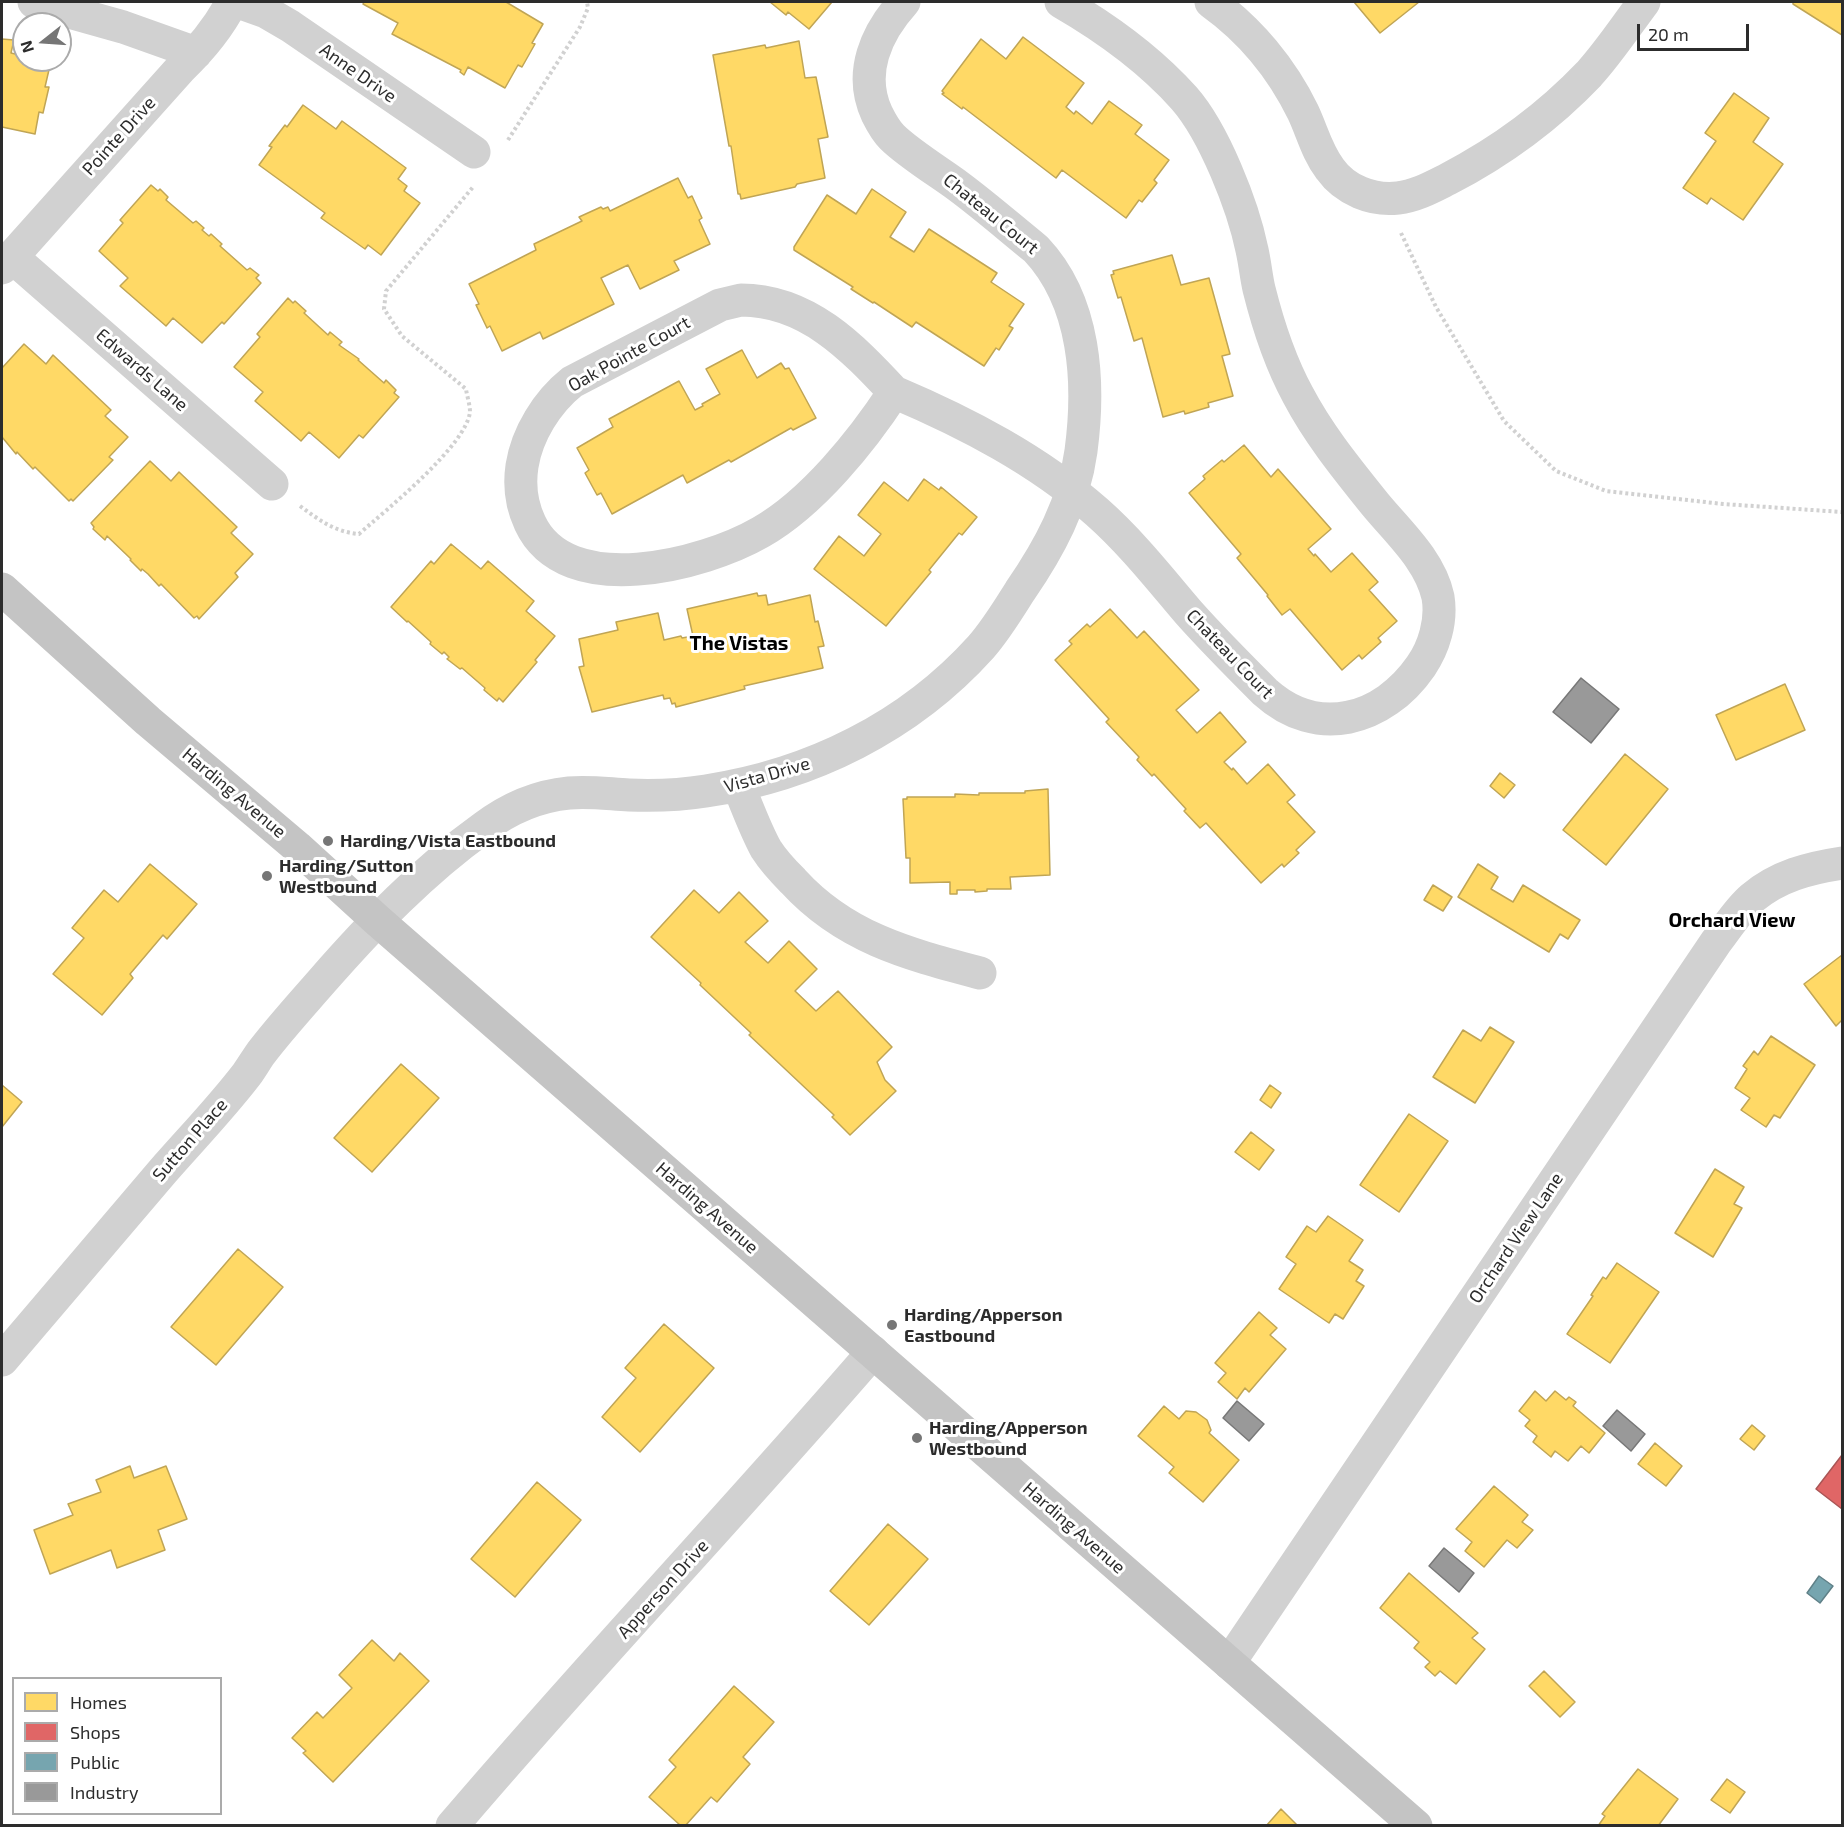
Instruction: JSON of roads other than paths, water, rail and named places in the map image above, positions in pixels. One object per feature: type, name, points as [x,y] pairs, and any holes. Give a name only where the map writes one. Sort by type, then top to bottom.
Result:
[{"type":"main road","name":"Harding Avenue","points":[[2,589],[148,721],[297,847],[377,920],[1416,1826]]},
{"type":"street","points":[[34,2],[123,27],[196,53]]},
{"type":"street","name":"Pointe Drive","points":[[7,262],[196,53],[221,23],[232,2]]},
{"type":"street","name":"Anne Drive","points":[[238,2],[266,12],[290,26],[485,161]]},
{"type":"street","name":"Chateau Court","points":[[904,2],[890,17],[879,35],[871,60],[869,82],[873,104],[892,138],[961,188],[1036,249],[1047,261],[1067,294],[1080,340],[1085,398],[1083,441],[1072,491],[1099,513],[1198,624],[1275,701],[1298,713],[1323,720],[1342,719],[1366,713],[1398,693],[1411,680],[1429,655],[1438,621],[1438,597],[1429,569],[1340,460],[1298,395],[1273,337],[1242,213],[1218,154],[1186,100],[1147,62],[1094,21],[1061,2]]},
{"type":"street","points":[[1211,2],[1253,39],[1280,72],[1302,110],[1315,145],[1330,170],[1342,182],[1362,194],[1385,198],[1398,198],[1423,192],[1473,166],[1521,134],[1565,98],[1591,72],[1644,2]]},
{"type":"street","name":"Edwards Lane","points":[[7,262],[272,484]]},
{"type":"street","name":"Oak Pointe Court","points":[[894,392],[855,447],[805,499],[762,532],[685,562],[627,570],[608,569],[575,562],[552,550],[540,539],[524,510],[520,489],[523,460],[532,433],[543,413],[560,391],[572,382],[720,305],[741,300],[779,303],[820,324],[860,355],[894,392],[940,412],[999,443],[1072,491]]},
{"type":"street","name":"Vista Drive","points":[[377,920],[434,867],[484,827],[511,809],[565,793],[664,795],[702,792],[738,785],[788,773],[844,750],[887,726],[927,698],[980,648],[1036,568],[1063,515],[1072,491]]},
{"type":"street","points":[[738,785],[766,848],[777,864],[803,892],[833,917],[866,937],[910,955],[980,974]]},
{"type":"street","name":"Orchard View Lane","points":[[1229,1663],[1716,942],[1750,899],[1775,882],[1816,867],[1842,863]]},
{"type":"street","name":"Sutton Place","points":[[2,1360],[248,1073],[260,1054],[287,1022],[377,920]]},
{"type":"street","name":"Apperson Drive","points":[[452,1826],[539,1724],[697,1553],[873,1353]]},
{"type":"place","name":"Harding/Vista Eastbound","points":[[328,841]]},
{"type":"place","name":"Harding/Sutton Westbound","points":[[267,876]]},
{"type":"place","name":"Harding/Apperson Eastbound","points":[[892,1325]]},
{"type":"place","name":"Harding/Apperson Westbound","points":[[917,1438]]},
{"type":"district","name":"The Vistas","points":[[739,643]]},
{"type":"district","name":"Orchard View","points":[[1732,920]]}]
